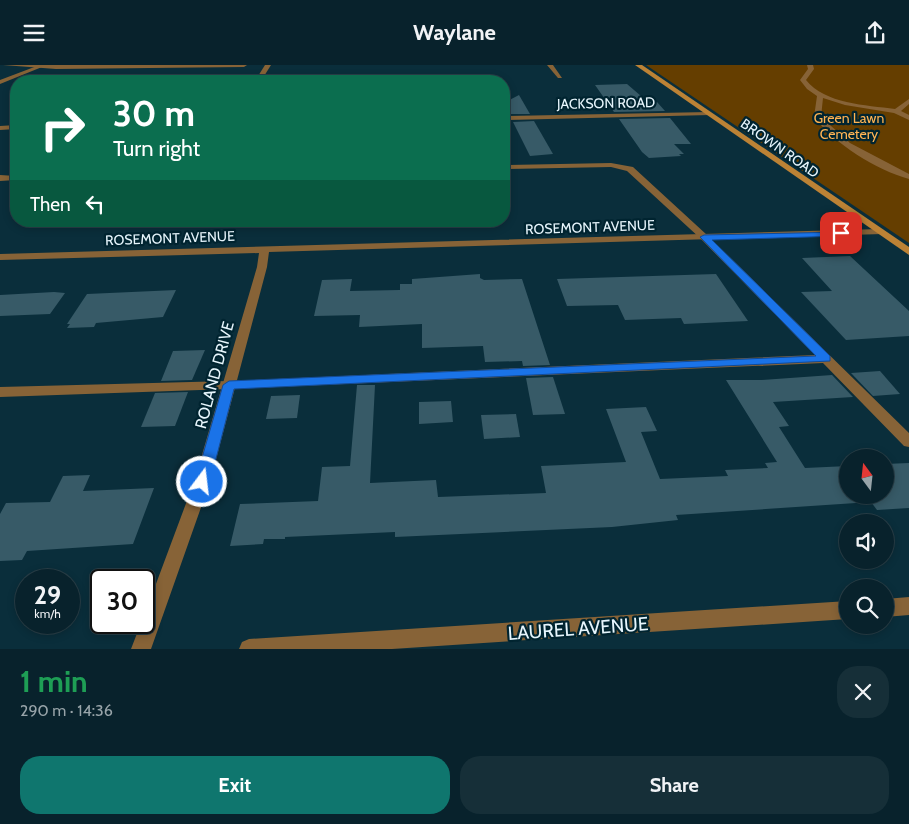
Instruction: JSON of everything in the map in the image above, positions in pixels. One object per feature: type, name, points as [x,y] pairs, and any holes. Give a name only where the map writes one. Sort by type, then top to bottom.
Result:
[{"type":"main road","name":"BROWN ROAD","points":[[638,65],[909,252]]},
{"type":"street","points":[[6,65],[39,67],[244,65]]},
{"type":"street","points":[[550,65],[560,77]]},
{"type":"street","points":[[810,65],[811,69],[803,80],[811,90],[869,108],[896,111],[909,118]]},
{"type":"street","points":[[18,75],[39,67]]},
{"type":"street","points":[[821,94],[817,117],[824,126],[873,159],[909,177]]},
{"type":"street","points":[[896,111],[909,101]]},
{"type":"street","name":"JACKSON ROAD","points":[[510,118],[708,114]]},
{"type":"street","points":[[510,167],[611,165],[630,169],[704,237],[909,442]]},
{"type":"street","name":"ROSEMONT AVENUE","points":[[0,257],[880,232]]},
{"type":"street","name":"ROLAND DRIVE","points":[[141,649],[202,482],[262,267],[264,250]]},
{"type":"street","points":[[0,392],[229,385],[826,359]]},
{"type":"street","points":[[894,607],[909,606]]},
{"type":"street","name":"LAUREL AVENUE","points":[[249,649],[839,611]]},
{"type":"green space","name":"Green Lawn Cemetery","points":[[646,65],[909,65],[909,243]]},
{"type":"building","points":[[627,84],[648,102],[657,102],[665,111],[614,112],[595,85]]},
{"type":"building","points":[[519,95],[530,114],[510,114],[510,100]]},
{"type":"building","points":[[670,118],[691,144],[674,144],[684,154],[679,154],[681,156],[649,158],[642,152],[619,119]]},
{"type":"building","points":[[534,121],[553,154],[530,156],[513,122]]},
{"type":"building","points":[[850,256],[909,311],[909,336],[846,340],[801,292],[832,291],[802,258]]},
{"type":"building","points":[[480,274],[480,278],[484,280],[522,279],[550,365],[523,366],[522,361],[485,362],[483,346],[422,348],[422,324],[359,327],[360,315],[314,316],[322,280],[352,279],[350,291],[400,290],[400,284],[412,284],[412,279]]},
{"type":"building","points":[[716,274],[748,321],[684,324],[681,318],[625,320],[618,305],[567,306],[557,279]]},
{"type":"building","points":[[176,290],[163,317],[96,323],[94,327],[67,328],[70,324],[67,324],[87,294]]},
{"type":"building","points":[[65,293],[50,314],[0,316],[0,295]]},
{"type":"building","points":[[205,350],[192,380],[161,381],[173,351]]},
{"type":"building","points":[[880,371],[900,394],[873,396],[851,373]]},
{"type":"building","points":[[832,375],[853,397],[773,402],[789,426],[779,427],[805,468],[839,466],[839,504],[841,504],[676,515],[678,520],[612,527],[395,537],[395,532],[285,537],[285,539],[264,539],[263,544],[230,546],[240,504],[318,501],[322,467],[350,466],[357,385],[375,385],[370,483],[436,480],[438,497],[546,493],[541,466],[626,462],[606,409],[646,407],[657,431],[641,432],[660,479],[728,476],[725,470],[768,468],[765,463],[777,462],[726,380],[762,380]]},
{"type":"building","points":[[553,377],[565,414],[533,415],[526,378]]},
{"type":"building","points":[[188,392],[175,426],[141,427],[155,393]]},
{"type":"building","points":[[300,395],[297,418],[266,419],[271,396]]},
{"type":"building","points":[[451,401],[453,422],[419,424],[419,402]]},
{"type":"building","points":[[516,414],[520,437],[484,439],[481,415]]},
{"type":"building","points":[[909,463],[909,508],[877,510],[872,504],[894,504],[894,464]]},
{"type":"building","points":[[90,475],[83,491],[154,488],[133,544],[27,551],[22,560],[0,561],[0,514],[6,503],[50,502],[63,476]]},
{"type":"route","points":[[202,482],[229,385],[826,359],[704,237],[841,233]]}]
